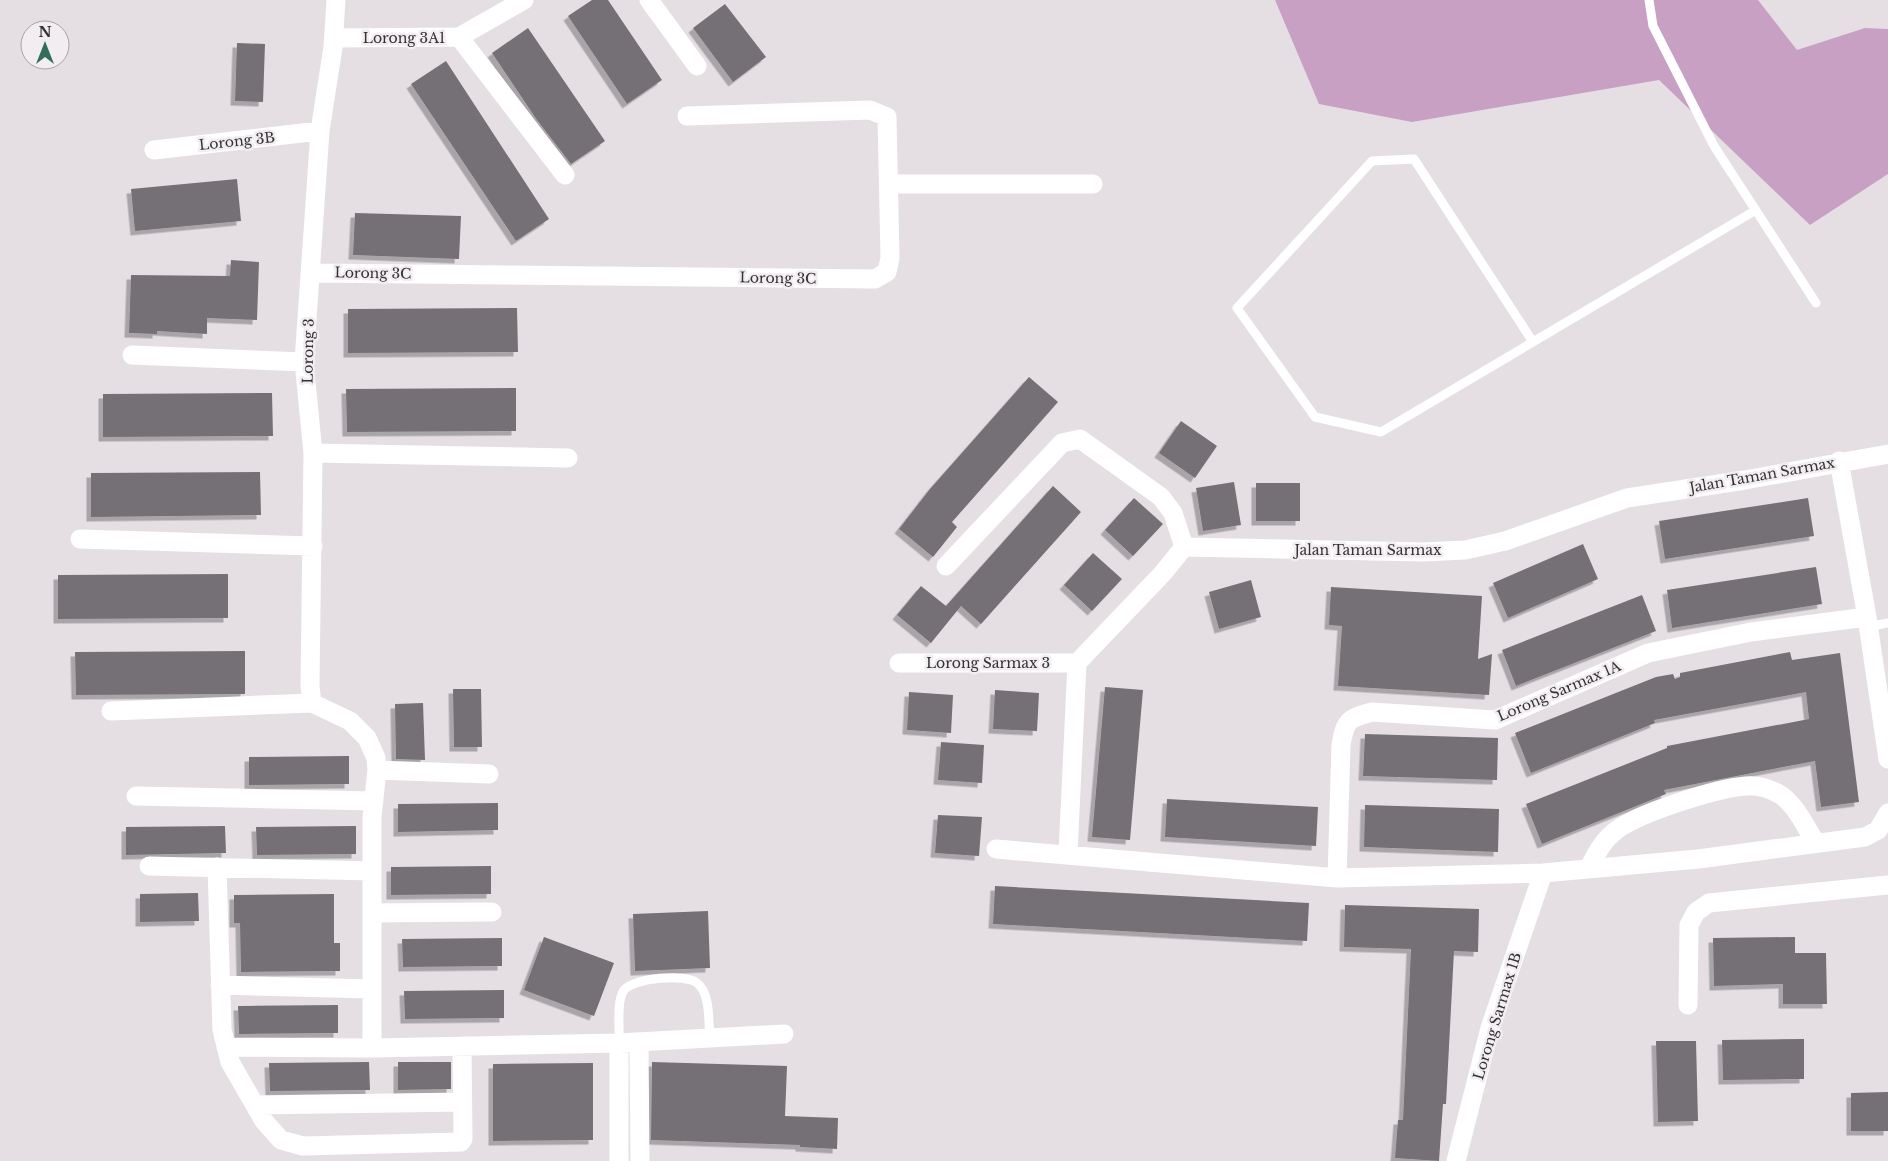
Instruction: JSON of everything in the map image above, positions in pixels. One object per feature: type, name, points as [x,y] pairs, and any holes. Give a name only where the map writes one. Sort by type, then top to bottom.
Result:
[{"type":"street","name":"Lorong 3","points":[[312,703],[310,686],[313,453],[304,362],[320,131],[334,38],[336,0]]},
{"type":"street","name":"Lorong 3A1","points":[[334,38],[459,37],[524,0]]},
{"type":"street","points":[[649,0],[698,66]]},
{"type":"street","points":[[459,37],[565,175]]},
{"type":"street","name":"Lorong 3C","points":[[311,272],[875,279],[887,272],[890,258],[889,121],[884,115],[861,110],[687,116]]},
{"type":"street","name":"Lorong 3B","points":[[154,150],[320,131]]},
{"type":"street","points":[[890,184],[1093,184]]},
{"type":"street","points":[[132,355],[304,362]]},
{"type":"street","points":[[946,566],[1062,443],[1080,438],[1161,497],[1174,513],[1184,547],[1163,573],[1077,663],[1068,854]]},
{"type":"street","points":[[313,453],[568,458]]},
{"type":"street","name":"Jalan Taman Sarmax","points":[[1184,547],[1423,552],[1465,550],[1506,542],[1627,498],[1745,480],[1839,461],[1888,454]]},
{"type":"street","points":[[1839,461],[1868,622],[1888,759]]},
{"type":"street","points":[[80,539],[313,546]]},
{"type":"street","name":"Lorong Sarmax 1A","points":[[1337,878],[1341,745],[1344,726],[1354,716],[1372,712],[1495,720],[1648,653],[1751,632],[1868,622]]},
{"type":"street","name":"Lorong Sarmax 3","points":[[899,663],[1077,663]]},
{"type":"street","points":[[112,710],[312,703],[350,720],[367,738],[376,758],[377,770],[372,871],[372,1048]]},
{"type":"street","points":[[377,770],[489,774]]},
{"type":"street","points":[[1589,868],[1597,852],[1613,833],[1630,823],[1687,799],[1746,786],[1766,788],[1781,795],[1816,843]]},
{"type":"street","points":[[136,796],[374,801]]},
{"type":"street","points":[[996,849],[1337,878],[1543,873],[1698,859],[1865,837],[1878,830],[1888,813]]},
{"type":"street","points":[[149,866],[372,871]]},
{"type":"street","points":[[217,867],[222,1030],[230,1062],[264,1121],[280,1140],[303,1146],[457,1144],[463,1139],[462,1046]]},
{"type":"street","name":"Lorong Sarmax 1B","points":[[1456,1161],[1490,1028],[1543,873]]},
{"type":"street","points":[[1688,1005],[1688,925],[1696,912],[1709,903],[1888,885]]},
{"type":"street","points":[[372,913],[492,912]]},
{"type":"street","points":[[220,985],[372,989]]},
{"type":"street","points":[[226,1047],[372,1048],[619,1043],[784,1034]]},
{"type":"street","points":[[639,1042],[640,1161]]},
{"type":"street","points":[[619,1043],[619,1161]]},
{"type":"street","points":[[255,1105],[462,1102]]},
{"type":"lane","points":[[1649,0],[1653,26],[1714,146],[1816,303]]},
{"type":"lane","points":[[1533,342],[1414,159],[1372,161],[1237,308],[1315,417],[1381,432],[1756,210]]},
{"type":"lane","points":[[1868,622],[1888,623]]},
{"type":"lane","points":[[619,1043],[621,999],[625,989],[637,981],[683,978],[697,982],[706,995],[710,1038]]},
{"type":"shaded area","points":[[1275,0],[1758,0],[1797,50],[1865,28],[1888,29],[1888,174],[1810,225],[1659,80],[1412,122],[1319,104]]},
{"type":"building","points":[[592,0],[608,0],[662,80],[627,104],[568,16]]},
{"type":"building","points":[[725,4],[766,57],[733,82],[693,28]]},
{"type":"building","points":[[528,28],[605,141],[571,164],[537,120],[492,53]]},
{"type":"building","points":[[237,43],[265,44],[263,102],[235,101]]},
{"type":"building","points":[[446,61],[549,219],[516,241],[411,84]]},
{"type":"building","points":[[237,179],[241,221],[135,231],[131,189]]},
{"type":"building","points":[[355,213],[461,216],[459,259],[353,255]]},
{"type":"building","points":[[231,260],[259,262],[257,320],[207,318],[207,334],[157,331],[157,334],[129,333],[131,275],[230,276]]},
{"type":"building","points":[[517,308],[518,352],[348,353],[348,309]]},
{"type":"building","points":[[1029,377],[1058,402],[952,522],[957,527],[933,557],[899,529],[930,489]]},
{"type":"building","points":[[516,388],[516,431],[347,432],[346,389]]},
{"type":"building","points":[[272,393],[273,436],[103,437],[103,394]]},
{"type":"building","points":[[1181,421],[1217,446],[1195,478],[1159,453]]},
{"type":"building","points":[[260,472],[261,515],[91,517],[91,473]]},
{"type":"building","points":[[1234,482],[1241,525],[1203,531],[1196,488]]},
{"type":"building","points":[[1256,483],[1300,483],[1300,521],[1256,521]]},
{"type":"building","points":[[1053,486],[1081,512],[981,624],[961,606],[931,643],[897,615],[921,586],[946,606]]},
{"type":"building","points":[[1134,498],[1163,524],[1133,556],[1105,530]]},
{"type":"building","points":[[1808,498],[1814,536],[1665,559],[1659,521]]},
{"type":"building","points":[[1583,544],[1598,579],[1508,618],[1493,583]]},
{"type":"building","points":[[1093,553],[1122,579],[1092,611],[1064,585]]},
{"type":"building","points":[[1816,567],[1822,604],[1672,628],[1667,590]]},
{"type":"building","points":[[228,574],[228,618],[58,619],[58,575]]},
{"type":"building","points":[[1251,580],[1261,617],[1219,629],[1209,592]]},
{"type":"building","points":[[1331,587],[1482,596],[1478,659],[1492,654],[1489,695],[1338,686],[1342,626],[1329,625]]},
{"type":"building","points":[[1642,595],[1656,631],[1516,686],[1502,650]]},
{"type":"building","points":[[245,651],[245,694],[76,695],[75,652]]},
{"type":"building","points":[[1790,652],[1792,660],[1840,653],[1859,802],[1821,807],[1815,761],[1664,790],[1666,794],[1542,844],[1526,804],[1667,748],[1667,746],[1809,719],[1806,692],[1654,720],[1655,723],[1531,773],[1515,733],[1656,677],[1673,674],[1675,679],[1680,677],[1680,673]]},
{"type":"building","points":[[1105,687],[1143,690],[1130,840],[1092,837]]},
{"type":"building","points":[[453,689],[481,689],[482,747],[454,747]]},
{"type":"building","points":[[995,690],[1039,693],[1037,731],[993,729]]},
{"type":"building","points":[[909,692],[953,695],[951,733],[907,730]]},
{"type":"building","points":[[423,703],[425,760],[396,759],[395,704]]},
{"type":"building","points":[[1365,734],[1498,738],[1497,780],[1363,776]]},
{"type":"building","points":[[941,742],[984,745],[982,783],[938,780]]},
{"type":"building","points":[[349,756],[349,784],[249,785],[249,757]]},
{"type":"building","points":[[1167,799],[1318,807],[1316,846],[1165,837]]},
{"type":"building","points":[[498,803],[498,830],[398,832],[398,804]]},
{"type":"building","points":[[1365,805],[1499,809],[1498,852],[1364,847]]},
{"type":"building","points":[[938,815],[982,817],[979,856],[935,853]]},
{"type":"building","points":[[225,826],[226,853],[126,855],[126,827]]},
{"type":"building","points":[[356,826],[356,854],[257,855],[256,827]]},
{"type":"building","points":[[491,866],[491,894],[391,895],[391,867]]},
{"type":"building","points":[[995,886],[1309,903],[1307,941],[993,924]]},
{"type":"building","points":[[198,893],[199,921],[140,922],[140,894]]},
{"type":"building","points":[[334,894],[334,943],[340,943],[340,971],[241,972],[240,923],[234,923],[234,895]]},
{"type":"building","points":[[1345,905],[1479,909],[1478,952],[1454,951],[1446,1104],[1443,1104],[1439,1161],[1395,1158],[1398,1120],[1403,1120],[1411,949],[1344,947]]},
{"type":"building","points":[[708,911],[710,968],[635,971],[633,914]]},
{"type":"building","points":[[544,937],[614,963],[594,1016],[524,990]]},
{"type":"building","points":[[1795,937],[1795,953],[1826,953],[1827,1004],[1783,1004],[1783,984],[1714,986],[1713,938]]},
{"type":"building","points":[[502,938],[502,966],[403,967],[402,939]]},
{"type":"building","points":[[504,990],[504,1018],[405,1019],[404,991]]},
{"type":"building","points":[[338,1005],[338,1033],[239,1034],[238,1006]]},
{"type":"building","points":[[1804,1039],[1804,1079],[1723,1080],[1722,1040]]},
{"type":"building","points":[[1656,1041],[1696,1041],[1698,1121],[1658,1122]]},
{"type":"building","points":[[369,1062],[370,1090],[270,1091],[269,1063]]},
{"type":"building","points":[[398,1062],[451,1062],[451,1089],[398,1090]]},
{"type":"building","points":[[652,1062],[787,1066],[785,1116],[838,1118],[837,1149],[800,1147],[800,1145],[651,1140]]},
{"type":"building","points":[[593,1063],[593,1140],[493,1141],[493,1064]]},
{"type":"building","points":[[1888,1092],[1888,1131],[1851,1131],[1851,1093]]}]
